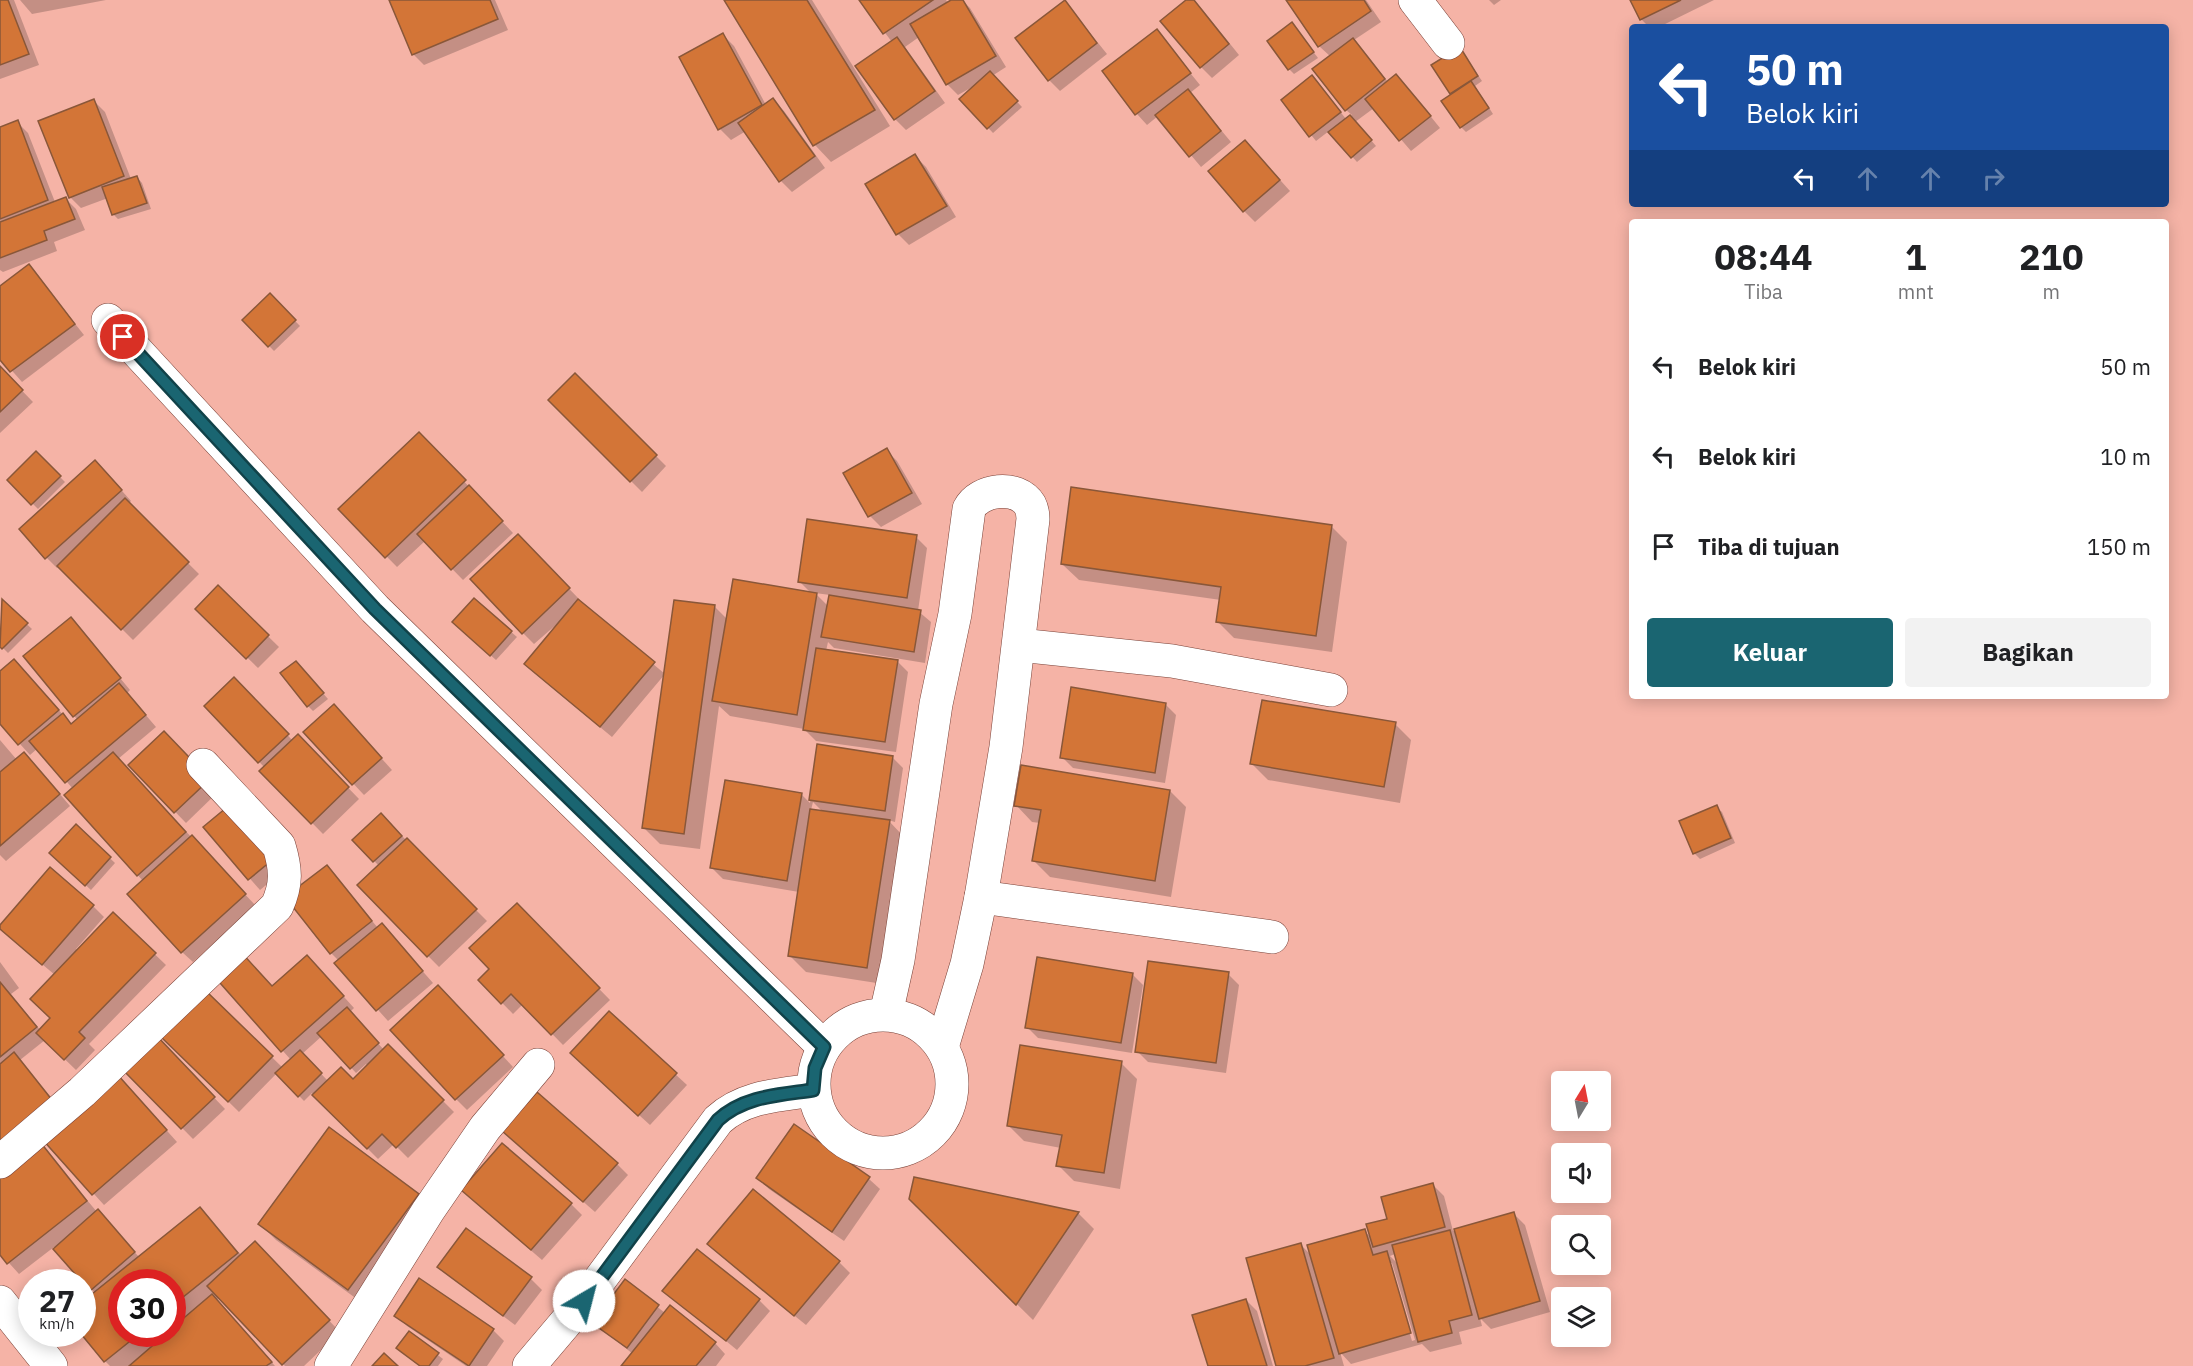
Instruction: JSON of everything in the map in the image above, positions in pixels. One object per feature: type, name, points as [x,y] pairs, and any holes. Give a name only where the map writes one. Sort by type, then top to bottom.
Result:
[{"type":"street","points":[[1415,0],[1448,43]]},
{"type":"street","points":[[108,320],[375,609],[824,1047]]},
{"type":"street","points":[[886,1014],[901,940],[936,704],[955,614],[969,509],[973,501],[981,495],[996,491],[1022,497],[1030,506],[1034,519],[1006,747],[981,897],[967,964],[942,1047]]},
{"type":"street","points":[[1019,645],[1172,661],[1331,690]]},
{"type":"street","points":[[0,1162],[82,1092],[277,906],[286,881],[285,864],[279,846],[203,765]]},
{"type":"street","points":[[981,897],[1272,937]]},
{"type":"street","points":[[886,1014],[906,1019],[924,1028],[942,1047],[951,1068],[952,1091],[946,1113],[934,1131],[916,1145],[894,1152],[871,1152],[850,1145],[832,1131],[820,1112],[813,1090],[815,1068],[824,1047],[835,1033],[850,1022],[868,1016],[886,1014]]},
{"type":"street","points":[[331,1366],[388,1272],[447,1183],[485,1128],[538,1065]]},
{"type":"street","points":[[529,1366],[584,1301],[718,1120],[731,1108],[755,1099],[813,1090]]},
{"type":"street","points":[[0,1302],[51,1366]]},
{"type":"building","points":[[0,0],[8,0],[29,54],[0,65]]},
{"type":"building","points":[[389,0],[490,0],[498,19],[412,55]]},
{"type":"building","points":[[724,0],[807,0],[875,110],[813,146]]},
{"type":"building","points":[[859,0],[933,0],[883,34]]},
{"type":"building","points":[[951,0],[963,0],[996,56],[946,85],[910,24]]},
{"type":"building","points":[[1065,0],[1097,43],[1048,81],[1015,38]]},
{"type":"building","points":[[1186,0],[1194,0],[1229,44],[1200,68],[1160,21]]},
{"type":"building","points":[[1286,0],[1364,0],[1371,11],[1318,47]]},
{"type":"building","points":[[1630,0],[1681,0],[1640,20]]},
{"type":"building","points":[[1292,22],[1314,52],[1288,70],[1267,41]]},
{"type":"building","points":[[1157,29],[1191,73],[1135,115],[1102,71]]},
{"type":"building","points":[[723,33],[762,105],[718,130],[679,57]]},
{"type":"building","points":[[897,37],[935,91],[894,120],[855,66]]},
{"type":"building","points":[[1353,38],[1385,79],[1345,111],[1312,69]]},
{"type":"building","points":[[1460,47],[1478,76],[1450,94],[1431,65]]},
{"type":"building","points":[[990,71],[1018,101],[987,129],[959,99]]},
{"type":"building","points":[[1396,74],[1431,116],[1399,141],[1365,99]]},
{"type":"building","points":[[1312,75],[1341,112],[1309,137],[1281,100]]},
{"type":"building","points":[[1471,81],[1489,108],[1460,128],[1441,101]]},
{"type":"building","points":[[1188,89],[1221,131],[1189,157],[1155,115]]},
{"type":"building","points":[[773,98],[815,156],[779,182],[738,123]]},
{"type":"building","points":[[94,99],[124,176],[69,198],[38,121]]},
{"type":"building","points":[[1350,115],[1372,140],[1351,158],[1328,132]]},
{"type":"building","points":[[18,120],[48,200],[0,219],[0,127]]},
{"type":"building","points":[[1245,140],[1280,180],[1243,212],[1208,171]]},
{"type":"building","points":[[915,154],[947,206],[896,235],[865,184]]},
{"type":"building","points":[[137,176],[147,203],[112,215],[102,187]]},
{"type":"building","points":[[66,197],[75,219],[44,231],[47,240],[0,258],[0,222]]},
{"type":"building","points":[[29,264],[75,324],[10,372],[0,360],[0,286]]},
{"type":"building","points":[[270,293],[296,320],[268,347],[242,320]]},
{"type":"building","points":[[0,366],[23,390],[0,412]]},
{"type":"building","points":[[575,373],[657,455],[630,482],[548,400]]},
{"type":"building","points":[[419,432],[466,480],[385,558],[338,509]]},
{"type":"building","points":[[887,448],[912,493],[868,517],[843,473]]},
{"type":"building","points":[[36,451],[61,476],[31,505],[7,480]]},
{"type":"building","points":[[95,460],[122,490],[45,559],[19,529]]},
{"type":"building","points":[[469,485],[503,521],[451,570],[417,534]]},
{"type":"building","points":[[1071,487],[1332,525],[1316,636],[1216,622],[1221,587],[1061,564]]},
{"type":"building","points":[[125,498],[189,562],[121,630],[57,566]]},
{"type":"building","points":[[807,519],[917,535],[907,598],[798,582]]},
{"type":"building","points":[[518,534],[570,588],[522,634],[470,579]]},
{"type":"building","points":[[733,579],[817,593],[797,715],[712,701]]},
{"type":"building","points":[[218,585],[269,635],[246,659],[195,609]]},
{"type":"building","points":[[829,595],[921,610],[914,652],[821,637]]},
{"type":"building","points":[[474,598],[512,631],[490,656],[452,622]]},
{"type":"building","points":[[2,599],[28,623],[2,649],[0,647]]},
{"type":"building","points":[[578,599],[655,662],[600,727],[524,664]]},
{"type":"building","points":[[674,600],[715,605],[684,834],[642,828]]},
{"type":"building","points":[[71,617],[121,678],[73,717],[23,656]]},
{"type":"building","points":[[816,648],[898,660],[885,742],[803,730]]},
{"type":"building","points":[[14,659],[59,710],[18,745],[0,724],[0,671]]},
{"type":"building","points":[[296,661],[324,693],[307,707],[280,673]]},
{"type":"building","points":[[234,677],[289,734],[258,763],[204,706]]},
{"type":"building","points":[[119,683],[146,715],[65,783],[29,741],[63,713],[71,724]]},
{"type":"building","points":[[1071,687],[1166,703],[1155,773],[1060,758]]},
{"type":"building","points":[[1262,700],[1396,722],[1384,787],[1250,764]]},
{"type":"building","points":[[334,704],[382,758],[352,785],[303,732]]},
{"type":"building","points":[[164,731],[210,779],[174,813],[128,765]]},
{"type":"building","points":[[298,734],[349,787],[311,824],[259,771]]},
{"type":"building","points":[[817,744],[893,756],[885,811],[809,800]]},
{"type":"building","points":[[24,752],[60,794],[0,846],[0,772]]},
{"type":"building","points":[[113,752],[186,832],[137,876],[64,795]]},
{"type":"building","points":[[1021,765],[1170,790],[1155,881],[1032,861],[1041,810],[1014,806]]},
{"type":"building","points":[[725,780],[802,793],[787,881],[710,868]]},
{"type":"building","points":[[232,803],[276,857],[248,880],[203,827]]},
{"type":"building","points":[[1717,805],[1731,838],[1693,854],[1679,821]]},
{"type":"building","points":[[810,809],[890,820],[867,968],[788,956]]},
{"type":"building","points":[[381,813],[402,836],[373,862],[352,840]]},
{"type":"building","points":[[76,824],[111,857],[85,886],[49,853]]},
{"type":"building","points":[[192,835],[246,894],[181,953],[127,894]]},
{"type":"building","points":[[407,838],[477,909],[427,957],[357,885]]},
{"type":"building","points":[[327,865],[372,921],[330,954],[285,897]]},
{"type":"building","points":[[50,867],[94,905],[42,965],[0,929],[0,925]]},
{"type":"building","points":[[517,903],[600,988],[551,1035],[511,994],[501,1004],[478,980],[489,969],[469,948]]},
{"type":"building","points":[[113,912],[156,953],[79,1032],[85,1038],[64,1060],[36,1033],[50,1018],[30,999]]},
{"type":"building","points":[[382,923],[423,971],[376,1011],[334,963]]},
{"type":"building","points":[[240,951],[272,986],[307,955],[344,996],[281,1052],[213,975]]},
{"type":"building","points":[[1037,957],[1133,973],[1121,1043],[1025,1028]]},
{"type":"building","points":[[1148,961],[1229,972],[1216,1063],[1135,1052]]},
{"type":"building","points":[[0,982],[37,1027],[0,1057]]},
{"type":"building","points":[[438,985],[504,1055],[455,1100],[390,1030]]},
{"type":"building","points":[[205,990],[273,1056],[228,1102],[161,1037]]},
{"type":"building","points":[[347,1007],[379,1043],[350,1069],[317,1033]]},
{"type":"building","points":[[609,1011],[677,1073],[638,1116],[570,1053]]},
{"type":"building","points":[[156,1035],[215,1097],[181,1129],[121,1068]]},
{"type":"building","points":[[388,1044],[444,1100],[396,1148],[382,1134],[367,1149],[312,1095],[341,1067],[353,1079]]},
{"type":"building","points":[[1020,1045],[1122,1061],[1104,1173],[1056,1166],[1062,1135],[1007,1126]]},
{"type":"building","points":[[300,1050],[322,1073],[298,1097],[275,1073]]},
{"type":"building","points":[[14,1052],[56,1105],[0,1150],[0,1064]]},
{"type":"building","points":[[117,1074],[167,1130],[92,1195],[42,1139]]},
{"type":"building","points":[[537,1092],[618,1163],[583,1202],[502,1131]]},
{"type":"building","points":[[794,1124],[870,1177],[832,1232],[756,1178]]},
{"type":"building","points":[[329,1127],[419,1194],[348,1290],[258,1224]]},
{"type":"building","points":[[41,1143],[87,1201],[7,1264],[0,1255],[0,1175]]},
{"type":"building","points":[[502,1143],[572,1203],[531,1250],[461,1190]]},
{"type":"building","points":[[914,1177],[1079,1212],[1016,1305],[909,1199]]},
{"type":"building","points":[[1433,1183],[1445,1227],[1373,1247],[1366,1224],[1387,1219],[1381,1197]]},
{"type":"building","points":[[753,1189],[840,1261],[794,1316],[707,1244]]},
{"type":"building","points":[[200,1207],[238,1253],[186,1295],[186,1269],[123,1269]]},
{"type":"building","points":[[98,1209],[135,1252],[115,1269],[108,1269],[108,1275],[96,1286],[96,1269],[71,1269],[53,1249]]},
{"type":"building","points":[[1514,1212],[1540,1301],[1479,1319],[1454,1229]]},
{"type":"building","points":[[466,1228],[532,1277],[503,1316],[437,1267]]},
{"type":"building","points":[[1365,1229],[1373,1255],[1387,1251],[1411,1333],[1339,1354],[1307,1245]]},
{"type":"building","points":[[1450,1230],[1472,1315],[1449,1321],[1452,1333],[1418,1342],[1392,1245]]},
{"type":"building","points":[[255,1241],[330,1320],[282,1365],[207,1286]]},
{"type":"building","points":[[1301,1243],[1334,1358],[1305,1366],[1276,1366],[1246,1258]]},
{"type":"building","points":[[697,1249],[760,1299],[726,1341],[662,1291]]},
{"type":"building","points":[[419,1278],[494,1329],[469,1366],[394,1316]]},
{"type":"building","points":[[625,1279],[659,1305],[627,1348],[592,1323]]},
{"type":"building","points":[[108,1281],[108,1347],[123,1347],[104,1362],[92,1347],[96,1347],[96,1291]]},
{"type":"building","points":[[212,1294],[272,1362],[266,1366],[129,1366],[151,1347],[186,1347],[186,1316]]},
{"type":"building","points":[[1246,1299],[1267,1366],[1208,1366],[1192,1315]]},
{"type":"building","points":[[670,1305],[716,1342],[696,1366],[621,1366]]},
{"type":"building","points":[[409,1331],[439,1353],[429,1366],[420,1366],[396,1348]]},
{"type":"building","points":[[384,1353],[398,1366],[372,1366]]},
{"type":"route","points":[[123,337],[375,609],[824,1047],[815,1068],[813,1090],[755,1099],[731,1108],[718,1120],[584,1301]]}]
